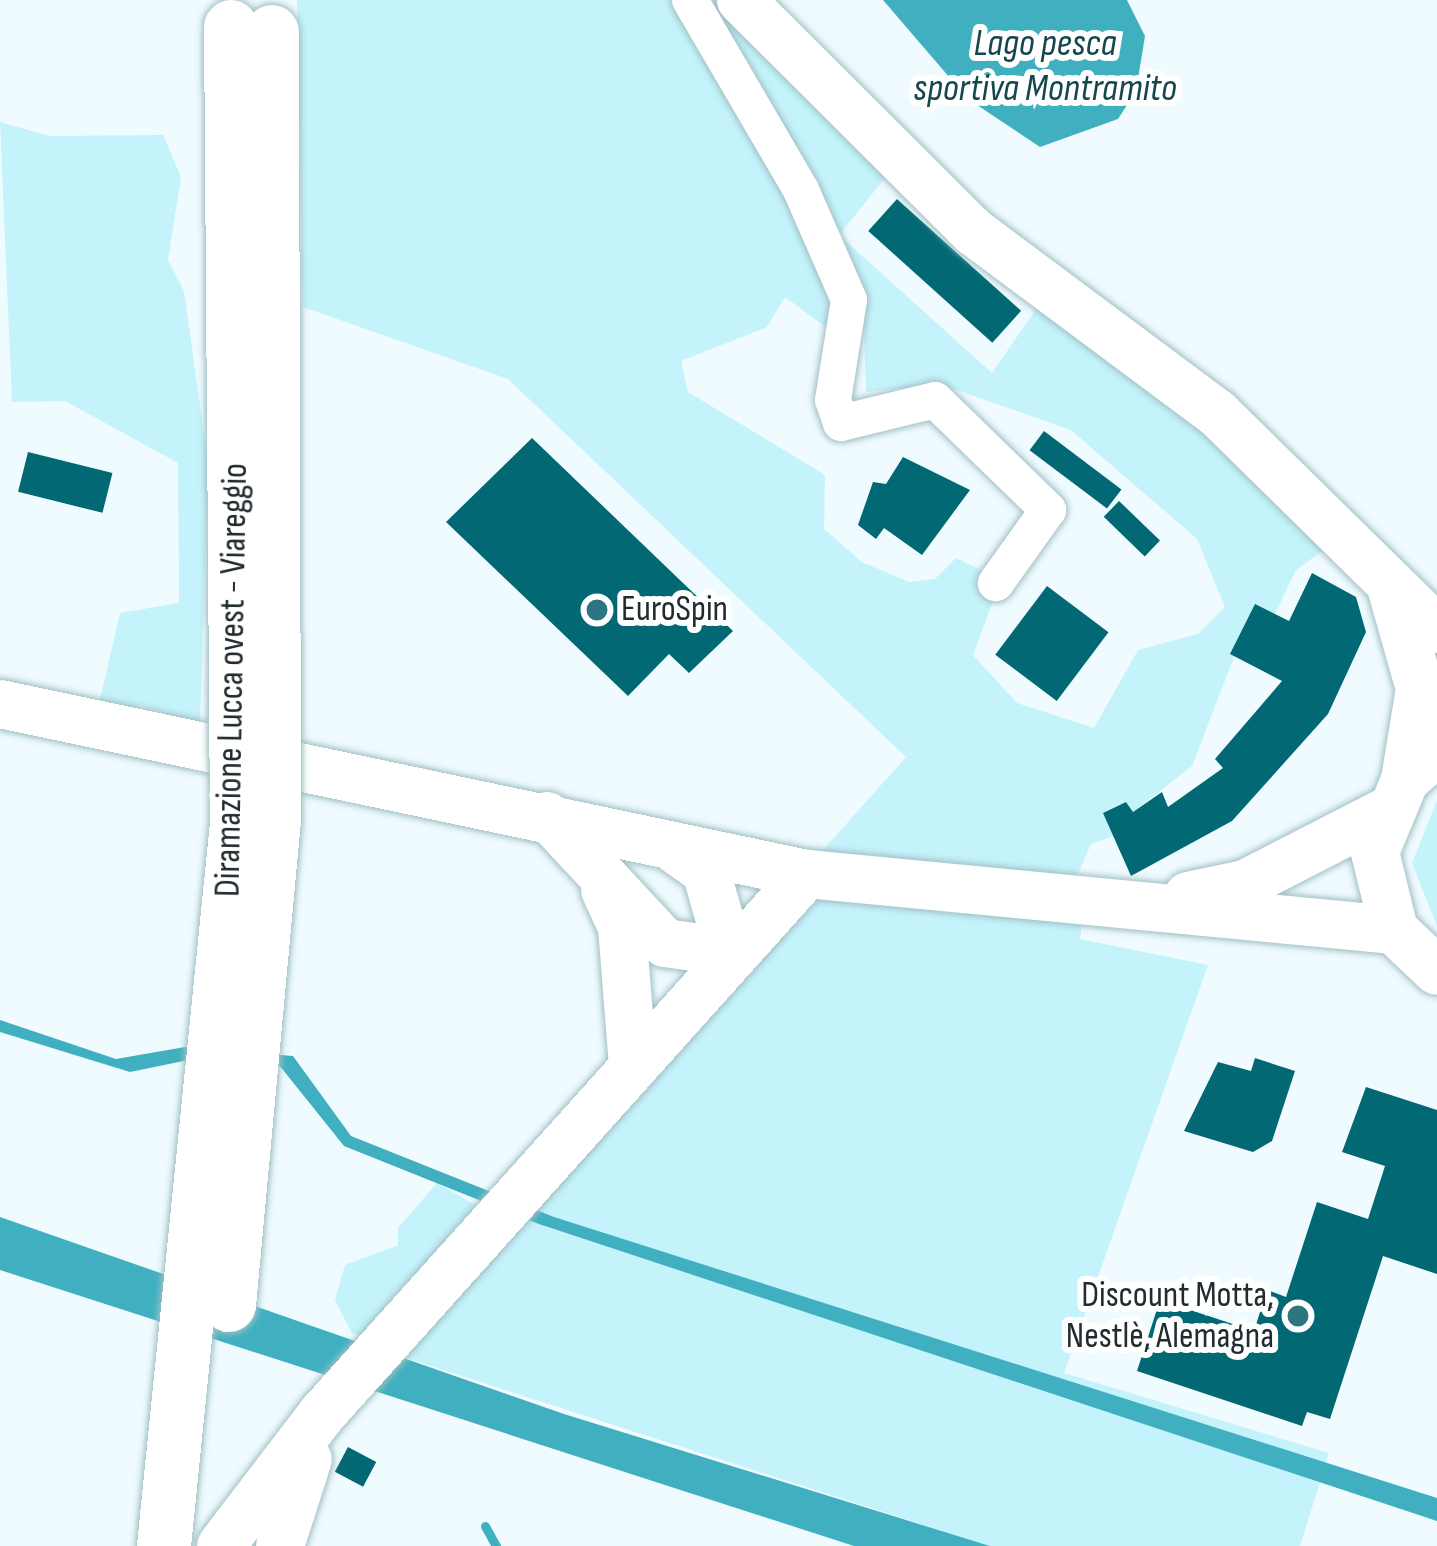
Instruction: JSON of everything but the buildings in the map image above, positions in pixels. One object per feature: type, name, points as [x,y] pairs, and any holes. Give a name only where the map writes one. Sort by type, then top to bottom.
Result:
[{"type":"highway","name":"Diramazione Lucca ovest - Viareggio","points":[[164,1546],[237,823],[251,30],[274,819],[254,1098],[199,1546]]},
{"type":"main road","points":[[741,0],[974,232],[1216,412],[1437,629]]},
{"type":"main road","points":[[1388,577],[1420,689],[1409,781],[1377,872],[1394,930],[1437,971]]},
{"type":"main road","points":[[0,704],[807,874],[1394,930]]},
{"type":"main road","points":[[1123,903],[1245,884],[1409,781]]},
{"type":"main road","points":[[548,817],[665,943],[729,952]]},
{"type":"main road","points":[[676,850],[706,871],[729,952]]},
{"type":"main road","points":[[220,1546],[322,1414],[633,1068],[729,952],[807,874]]},
{"type":"main road","points":[[597,875],[622,927],[633,1068]]},
{"type":"main road","points":[[280,1546],[322,1414]]},
{"type":"street","points":[[690,0],[801,190],[849,300],[833,400],[841,423],[935,400],[1048,511],[996,583]]},
{"type":"shaded area","points":[[297,0],[741,0],[899,161],[839,235],[992,373],[1050,289],[1217,413],[1325,549],[1296,570],[1275,614],[1253,608],[1192,766],[1133,812],[1126,802],[1104,812],[1113,836],[1091,844],[1068,896],[1085,898],[1080,939],[1208,965],[1064,1373],[1329,1453],[1300,1546],[989,1546],[378,1349],[906,757],[508,379],[303,307]],"holes":[[[785,297],[831,331],[863,305],[866,392],[940,384],[1071,430],[1197,539],[1225,607],[1198,634],[1138,650],[1094,728],[1017,703],[973,655],[993,601],[981,570],[956,558],[935,579],[909,582],[862,562],[824,529],[825,475],[688,392],[681,361],[767,327]]]},
{"type":"shaded area","points":[[0,122],[49,136],[163,135],[181,177],[168,260],[184,291],[208,463],[200,724],[142,706],[96,717],[120,613],[179,603],[178,463],[65,401],[12,402]]},
{"type":"shaded area","points":[[1437,800],[1437,926],[1412,863]]},
{"type":"shaded area","points":[[437,1183],[477,1206],[429,1271],[363,1336],[352,1333],[335,1300],[345,1265],[398,1245],[398,1228]]},
{"type":"water","name":"Lago pesca sportiva Montramito","points":[[883,0],[1127,0],[1145,36],[1136,91],[1118,119],[1040,147],[968,99]]},
{"type":"water","points":[[0,1020],[116,1059],[185,1047],[293,1056],[351,1136],[554,1217],[1437,1498],[1437,1521],[539,1224],[344,1146],[275,1060],[203,1057],[130,1072],[0,1032]]},
{"type":"water","points":[[0,1217],[564,1414],[990,1546],[854,1546],[0,1270]]},
{"type":"waterway","points":[[485,1526],[496,1546]]},
{"type":"place","name":"EuroSpin","points":[[597,610]]},
{"type":"place","name":"Discount Motta, Nestlè, Alemagna","points":[[1298,1316]]}]
